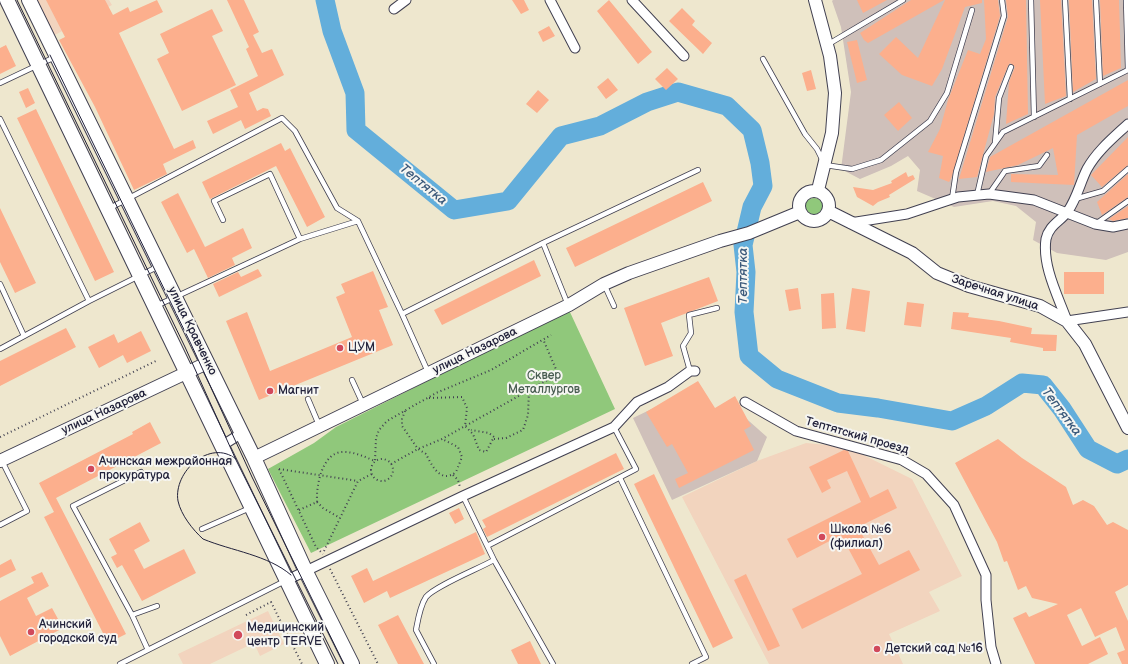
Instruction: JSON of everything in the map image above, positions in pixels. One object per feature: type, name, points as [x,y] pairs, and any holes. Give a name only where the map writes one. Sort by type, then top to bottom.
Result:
[{"type":"main road","name":"улица Кравченко","points":[[7,0],[188,372],[327,664]]},
{"type":"main road","name":"улица Кравченко","points":[[29,0],[235,418],[306,572],[352,664]]},
{"type":"main road","points":[[815,0],[827,45],[835,93],[832,133],[818,190]]},
{"type":"main road","points":[[812,190],[818,190],[827,197],[829,202],[828,211],[820,220],[811,221],[804,218],[800,212],[798,204],[801,197],[812,190]]},
{"type":"main road","name":"Заречная улица","points":[[828,211],[912,253],[937,273],[969,286],[1040,306],[1067,321]]},
{"type":"main road","name":"улица Назарова","points":[[234,468],[568,305],[604,284],[629,273],[720,241],[749,233],[800,212]]},
{"type":"main road","points":[[1067,321],[1085,344],[1128,428]]},
{"type":"main road","name":"улица Назарова","points":[[1,460],[207,363]]},
{"type":"main road","points":[[214,427],[235,418]]},
{"type":"street","points":[[394,9],[406,0]]},
{"type":"street","points":[[550,0],[575,48]]},
{"type":"street","points":[[632,0],[684,56]]},
{"type":"street","points":[[1128,124],[1101,150],[1088,168],[1075,199],[1067,212],[1051,226],[1046,238],[1046,257],[1053,283],[1067,321],[1128,312]]},
{"type":"street","points":[[850,223],[907,214],[952,199],[989,194],[1034,200],[1095,224],[1113,227],[1128,224]]},
{"type":"street","points":[[287,580],[463,496],[614,427],[637,402],[668,387],[693,371]]},
{"type":"street","name":"Тептятский проезд","points":[[745,402],[796,431],[902,460],[926,474],[954,505],[986,575],[986,600],[991,647],[996,664]]},
{"type":"street","points":[[223,445],[242,433]]},
{"type":"lane","points":[[827,45],[903,0]]},
{"type":"lane","points":[[952,199],[956,172],[1004,16],[1002,0]]},
{"type":"lane","points":[[1031,0],[1034,117]]},
{"type":"lane","points":[[1065,0],[1070,99]]},
{"type":"lane","points":[[1096,0],[1100,84]]},
{"type":"lane","points":[[977,195],[986,156],[1003,132],[1128,70],[1126,0]]},
{"type":"lane","points":[[764,59],[805,134],[817,149],[824,165],[852,169],[881,160],[930,121],[947,93],[972,10]]},
{"type":"lane","points":[[0,82],[56,56]]},
{"type":"lane","points":[[995,144],[999,98],[1011,67]]},
{"type":"lane","points":[[0,118],[89,301]]},
{"type":"lane","points":[[108,209],[282,118],[295,131],[337,208],[358,221],[429,374]]},
{"type":"lane","points":[[989,194],[1005,171],[1039,166],[1048,156]]},
{"type":"lane","points":[[1075,199],[1103,191],[1128,169]]},
{"type":"lane","points":[[402,314],[543,243],[698,170]]},
{"type":"lane","points":[[223,220],[214,201],[270,174],[300,239]]},
{"type":"lane","points":[[1095,224],[1128,201]]},
{"type":"lane","points":[[156,306],[300,239],[358,221]]},
{"type":"lane","points":[[543,243],[568,305]]},
{"type":"lane","points":[[0,349],[89,301],[160,266]]},
{"type":"lane","points":[[0,284],[24,336]]},
{"type":"lane","points":[[604,284],[614,306]]},
{"type":"lane","points":[[693,371],[683,346],[691,334],[689,315],[717,308]]},
{"type":"lane","points":[[352,380],[364,405]]},
{"type":"lane","points":[[308,399],[320,427]]},
{"type":"lane","points":[[488,546],[636,469],[614,427]]},
{"type":"lane","points":[[0,525],[27,510],[1,460]]},
{"type":"lane","points":[[141,472],[73,506],[132,615],[148,650]]},
{"type":"lane","points":[[620,478],[706,657],[692,664]]},
{"type":"lane","points":[[463,496],[494,560],[553,664]]},
{"type":"lane","points":[[202,529],[252,507]]},
{"type":"lane","points":[[434,664],[416,630],[421,608],[427,597],[438,589],[494,560]]},
{"type":"lane","points":[[120,664],[287,580]]},
{"type":"lane","points":[[132,615],[157,606]]},
{"type":"path","points":[[341,518],[323,508],[316,502],[319,474],[329,460],[337,453],[351,453],[375,461],[385,459],[391,464],[392,474],[387,479],[377,479],[372,474],[371,467],[375,461],[376,438],[379,430],[387,421],[427,398],[491,370],[551,335]]},
{"type":"path","points":[[391,464],[418,449],[442,439],[558,374],[543,339]]},
{"type":"path","points":[[0,437],[158,360]]},
{"type":"path","points":[[494,439],[506,438],[523,430],[528,415],[529,390]]},
{"type":"path","points":[[427,398],[462,397],[467,408],[465,426]]},
{"type":"path","points":[[406,410],[402,419],[402,426],[418,449],[426,454],[433,469],[438,473],[444,476],[453,475],[458,468],[462,457],[458,447],[442,439]]},
{"type":"path","points":[[465,426],[471,430],[489,433],[494,439]]},
{"type":"path","points":[[471,430],[479,450],[486,452],[494,439]]},
{"type":"path","points":[[280,469],[319,474],[358,482]]},
{"type":"path","points":[[323,554],[358,482],[372,474]]},
{"type":"path","points":[[453,475],[458,480],[463,496]]},
{"type":"path","points":[[299,510],[316,502]]},
{"type":"path","points":[[246,615],[271,602],[302,664]]},
{"type":"shaded area","points":[[33,0],[109,0],[112,5],[51,37]]},
{"type":"shaded area","points":[[1128,0],[1128,252],[1106,260],[1057,253],[1033,240],[1036,222],[1016,206],[993,201],[954,207],[917,191],[920,170],[908,156],[891,166],[860,179],[841,169],[851,92],[841,27],[832,1]]},
{"type":"shaded area","points":[[693,389],[708,410],[731,405],[767,437],[757,461],[672,500],[633,418]]},
{"type":"shaded area","name":"Школа №6 (филиал)","points":[[806,443],[847,447],[912,479],[962,576],[929,592],[940,611],[889,634],[903,664],[769,664],[682,497],[757,461]]},
{"type":"shaded area","points":[[268,611],[284,644],[260,656],[254,643],[210,664],[183,664],[178,654]]},
{"type":"green space","points":[[814,198],[821,201],[824,208],[821,215],[814,218],[807,215],[804,208],[807,201]]},
{"type":"green space","name":"Сквер Металлургов","points":[[569,310],[615,409],[311,553],[268,469],[314,443],[336,427]]},
{"type":"building","points":[[46,0],[105,0],[113,15],[128,7],[130,12],[157,0],[163,12],[119,33],[174,149],[193,140],[196,148],[163,164],[167,174],[134,190],[95,107],[59,40],[65,37]]},
{"type":"building","points":[[227,0],[244,0],[259,32],[253,35],[262,53],[272,49],[284,75],[249,93],[257,111],[263,108],[268,109],[271,116],[245,129],[241,120],[213,134],[207,121],[238,107],[230,90],[258,76],[246,49],[249,47]]},
{"type":"building","points":[[512,0],[524,0],[529,10],[521,14]]},
{"type":"building","points":[[609,0],[652,52],[638,64],[597,11]]},
{"type":"building","points":[[857,0],[887,0],[863,13]]},
{"type":"building","points":[[911,0],[944,0],[868,43],[864,40],[860,33]]},
{"type":"building","points":[[945,0],[982,0],[982,3],[965,7],[942,69],[932,86],[902,75],[879,54],[896,37],[918,58]]},
{"type":"building","points":[[984,0],[998,0],[1000,16],[949,182],[939,178],[943,156],[928,152],[940,129],[948,100],[968,50],[980,54],[986,39]]},
{"type":"building","points":[[1006,0],[1026,0],[1028,114],[1006,124],[1009,82],[1015,67],[1010,63],[995,97],[994,114],[977,177],[959,179],[1008,17]]},
{"type":"building","points":[[1040,0],[1061,0],[1066,96],[1045,104]]},
{"type":"building","points":[[1069,0],[1092,0],[1096,79],[1073,92]]},
{"type":"building","points":[[1100,0],[1119,0],[1121,68],[1103,76]]},
{"type":"building","points":[[682,8],[695,21],[692,25],[712,43],[703,54],[669,21]]},
{"type":"building","points":[[212,9],[223,31],[212,36],[236,85],[182,111],[157,59],[169,53],[160,34]]},
{"type":"building","points":[[549,26],[555,36],[543,42],[538,32]]},
{"type":"building","points":[[857,40],[867,80],[857,83],[847,42]]},
{"type":"building","points":[[6,45],[16,66],[0,74],[0,48]]},
{"type":"building","points":[[667,68],[678,79],[666,90],[655,79]]},
{"type":"building","points":[[811,70],[816,89],[807,91],[802,73]]},
{"type":"building","points":[[608,78],[618,90],[606,99],[597,87]]},
{"type":"building","points":[[1128,80],[1128,106],[1077,135],[1074,185],[1011,182],[1011,174],[1058,175],[1053,148],[1018,165],[986,172],[990,157]]},
{"type":"building","points":[[28,88],[35,103],[26,108],[19,92]]},
{"type":"building","points":[[538,90],[549,100],[537,113],[526,104]]},
{"type":"building","points":[[899,102],[912,118],[898,131],[884,115]]},
{"type":"building","points":[[36,109],[114,272],[95,281],[17,118]]},
{"type":"building","points":[[1128,137],[1128,165],[1102,187],[1091,175]]},
{"type":"building","points":[[281,143],[285,151],[290,148],[325,217],[307,227],[276,166],[210,199],[202,182]]},
{"type":"building","points":[[906,172],[908,177],[913,175],[915,179],[889,195],[890,197],[873,206],[857,197],[853,187],[873,190],[892,183],[891,181]]},
{"type":"building","points":[[1128,174],[1128,197],[1102,215],[1097,202]]},
{"type":"building","points":[[703,182],[712,201],[575,267],[566,248]]},
{"type":"building","points":[[178,193],[205,247],[243,228],[252,248],[232,258],[235,265],[208,278],[194,249],[187,253],[161,202]]},
{"type":"building","points":[[1128,206],[1128,218],[1113,221],[1109,219]]},
{"type":"building","points":[[0,208],[36,283],[15,293],[0,262]]},
{"type":"building","points":[[534,260],[541,276],[442,325],[434,310]]},
{"type":"building","points":[[258,269],[262,276],[219,297],[213,284],[238,272],[241,277]]},
{"type":"building","points":[[373,271],[388,307],[379,310],[393,345],[259,400],[226,321],[247,312],[270,371],[352,337],[336,297],[345,293],[341,284]]},
{"type":"building","points":[[1064,272],[1104,272],[1104,294],[1064,294]]},
{"type":"building","points":[[709,277],[718,301],[661,323],[673,356],[645,366],[624,308]]},
{"type":"building","points":[[798,288],[801,309],[789,311],[785,290]]},
{"type":"building","points":[[852,288],[870,291],[865,332],[846,329]]},
{"type":"building","points":[[834,293],[836,328],[822,329],[821,294]]},
{"type":"building","points":[[907,302],[924,304],[921,327],[904,325]]},
{"type":"building","points":[[953,312],[969,313],[968,317],[999,321],[1032,328],[1031,334],[1057,335],[1056,351],[1043,351],[1043,348],[1010,342],[1011,338],[951,329]]},
{"type":"building","points":[[66,328],[76,347],[0,386],[0,361]]},
{"type":"building","points":[[141,331],[151,351],[127,363],[123,355],[99,368],[88,347],[114,334],[118,343]]},
{"type":"building","points":[[698,381],[715,408],[735,396],[751,426],[744,430],[754,450],[679,488],[675,479],[688,473],[672,444],[667,447],[646,412]]},
{"type":"building","points":[[150,422],[161,443],[56,498],[126,634],[108,643],[44,517],[54,512],[39,483],[133,434],[132,432]]},
{"type":"building","points":[[998,439],[1022,458],[1066,487],[1073,505],[1083,500],[1094,506],[1107,525],[1113,522],[1128,530],[1128,585],[1115,592],[1128,621],[1128,664],[1122,664],[1117,653],[1125,650],[1116,627],[1095,637],[1081,608],[1067,615],[1082,646],[1100,637],[1108,654],[1088,664],[1035,664],[1013,618],[1026,612],[1029,617],[1058,604],[1032,598],[1026,586],[1018,590],[1007,561],[1004,562],[997,542],[955,463]]},
{"type":"building","points":[[844,450],[848,451],[870,498],[888,489],[897,508],[858,527],[879,565],[909,550],[920,570],[802,629],[792,609],[862,574],[841,535],[797,558],[787,539],[861,502],[847,471],[827,480],[831,488],[822,493],[809,467]]},
{"type":"building","points":[[616,453],[624,469],[487,537],[483,529],[486,527],[482,520]]},
{"type":"building","points":[[654,474],[733,638],[713,648],[634,484]]},
{"type":"building","points":[[459,508],[464,519],[455,524],[449,513]]},
{"type":"building","points":[[140,522],[150,541],[134,550],[144,569],[184,549],[196,573],[142,601],[122,565],[117,568],[111,557],[117,554],[109,539]]},
{"type":"building","points":[[476,532],[485,554],[390,598],[387,591],[364,603],[351,576],[367,568],[373,581]]},
{"type":"building","points":[[11,559],[16,570],[0,578],[0,565]]},
{"type":"building","points":[[42,572],[49,586],[27,598],[36,616],[52,608],[63,628],[10,656],[0,636],[0,601],[34,583],[31,577]]},
{"type":"building","points":[[746,574],[780,646],[768,651],[734,580]]},
{"type":"building","points":[[398,615],[424,664],[398,664],[378,625]]},
{"type":"building","points":[[530,641],[541,664],[518,664],[511,650]]},
{"type":"waterway","name":"Тептятка","points":[[325,0],[332,31],[355,93],[356,130],[454,210],[508,201],[561,136],[600,126],[647,102],[678,92],[727,106],[752,130],[760,163],[763,186],[752,207],[743,245],[746,272],[744,312],[749,356],[777,379],[838,403],[878,408],[952,421],[986,406],[1022,383],[1043,385],[1062,409],[1088,449],[1117,464],[1128,459]]},
{"type":"tram line","points":[[17,0],[185,347],[236,460],[338,664]]},
{"type":"tram line","points":[[50,55],[191,344],[252,477],[344,664]]},
{"type":"tram line","points":[[236,459],[226,454],[215,453],[205,455],[195,461],[187,469],[181,479],[178,490],[178,501],[182,512],[191,527],[203,539],[261,558],[282,568],[291,575]]},
{"type":"place","name":"ЦУМ","points":[[340,348]]},
{"type":"place","name":"Магнит","points":[[270,391]]},
{"type":"place","name":"Ачинская межрайонная прокуратура","points":[[91,469]]},
{"type":"place","name":"Школа №6 (филиал)","points":[[822,537]]},
{"type":"place","name":"Ачинский городской суд","points":[[31,632]]},
{"type":"place","name":"Медицинский центр TERVE","points":[[238,635]]},
{"type":"place","name":"Детский сад №16","points":[[877,649]]}]
